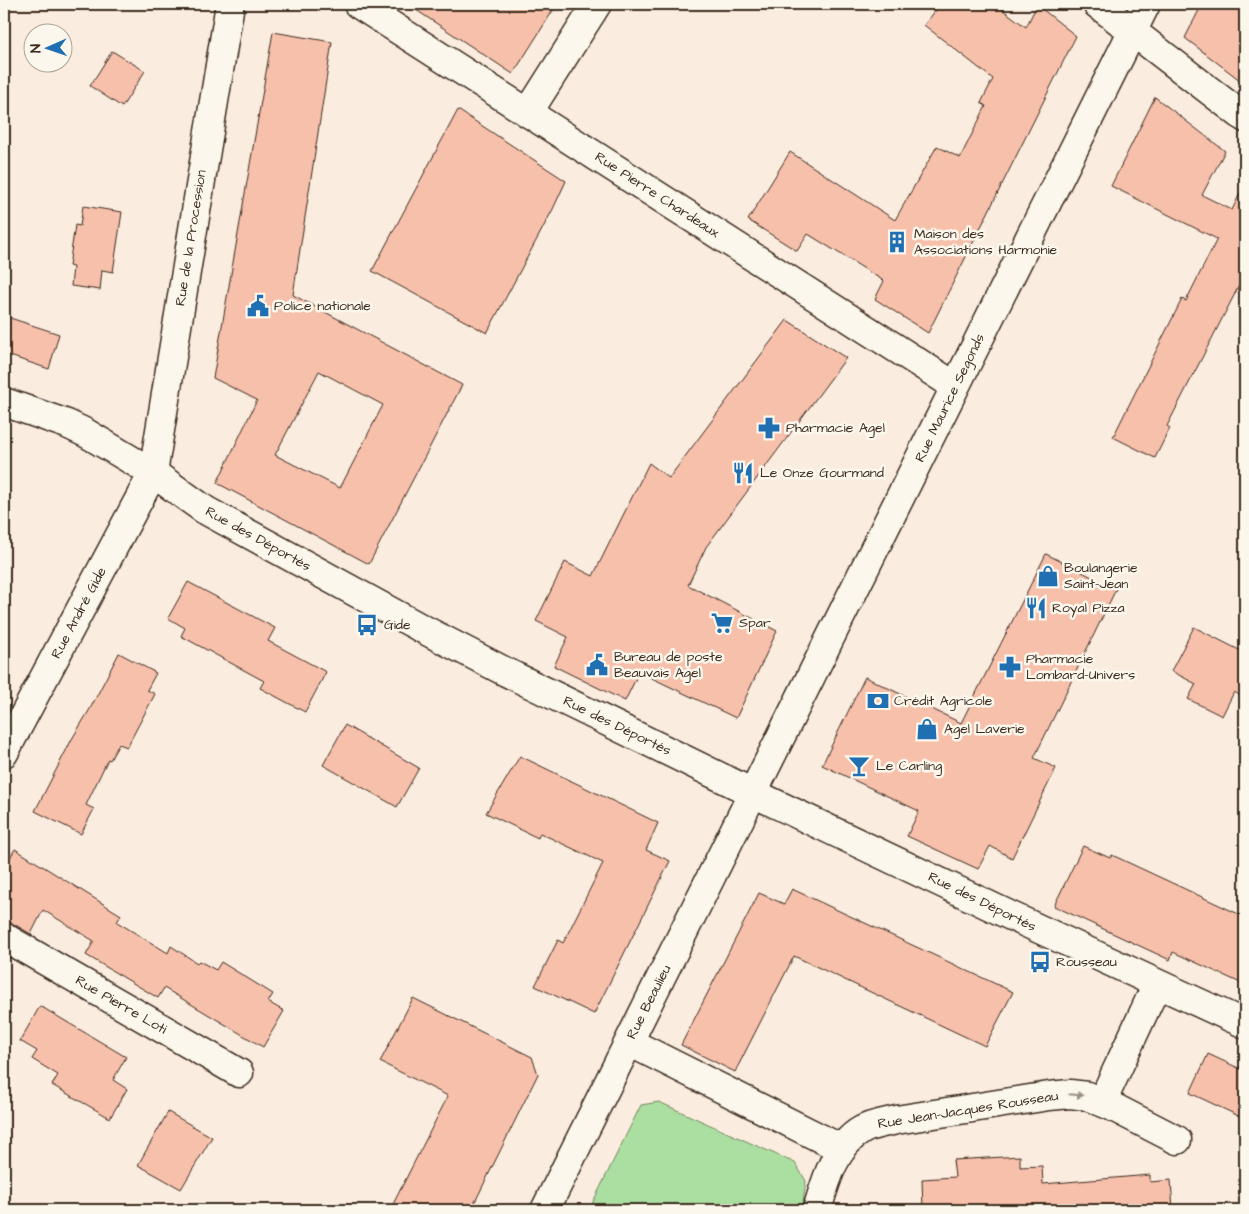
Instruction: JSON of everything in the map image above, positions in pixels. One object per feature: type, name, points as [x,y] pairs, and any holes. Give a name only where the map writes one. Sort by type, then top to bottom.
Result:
[{"type":"street","name":"Rue de la Procession","points":[[153,473],[230,4]]},
{"type":"street","name":"Rue Pierre Chardeaux","points":[[358,4],[956,386]]},
{"type":"street","points":[[528,113],[597,4]]},
{"type":"street","points":[[1097,4],[1245,118]]},
{"type":"street","name":"Rue Maurice Segonds","points":[[753,793],[1146,4]]},
{"type":"street","name":"Rue des Déportés","points":[[4,402],[67,424],[86,433],[153,473],[205,510],[446,642],[753,793],[1053,936],[1245,1024]]},
{"type":"street","name":"Rue André Gide","points":[[4,753],[153,473]]},
{"type":"street","name":"Rue Beaulieu","points":[[545,1210],[753,793]]},
{"type":"street","name":"Rue Pierre Loti","points":[[4,937],[239,1073]]},
{"type":"street","points":[[1102,1102],[1157,984]]},
{"type":"street","points":[[628,1042],[842,1149]]},
{"type":"street","name":"Rue Jean-Jacques Rousseau","points":[[818,1210],[832,1168],[842,1149],[862,1130],[896,1120],[1070,1094],[1087,1096],[1102,1102],[1177,1140]]},
{"type":"green space","points":[[659,1102],[795,1163],[806,1181],[802,1210],[589,1210],[641,1105]]},
{"type":"building","points":[[407,4],[557,4],[513,74]]},
{"type":"building","points":[[941,4],[995,4],[1026,27],[1037,5],[1076,36],[928,333],[875,299],[884,281],[808,234],[797,251],[748,220],[790,152],[895,220],[937,146],[960,158],[986,106],[981,103],[993,79],[924,25]]},
{"type":"building","points":[[1202,4],[1245,4],[1245,84],[1185,38]]},
{"type":"building","name":"Police nationale","points":[[273,32],[332,42],[293,295],[462,385],[369,564],[217,483],[257,400],[213,378]],"holes":[[[319,371],[383,405],[340,488],[275,455]]]},
{"type":"building","points":[[112,51],[145,71],[122,107],[90,86]]},
{"type":"building","points":[[1155,97],[1225,151],[1202,195],[1232,210],[1245,183],[1245,274],[1167,426],[1170,428],[1155,458],[1113,437],[1182,299],[1186,301],[1217,239],[1111,186]]},
{"type":"building","points":[[458,110],[566,181],[487,333],[372,271]]},
{"type":"building","points":[[83,206],[122,212],[113,272],[102,270],[100,290],[71,286],[73,267],[69,266],[75,225],[80,226]]},
{"type":"building","points":[[4,316],[59,334],[49,369],[4,354]]},
{"type":"building","points":[[787,320],[846,358],[706,547],[688,585],[777,631],[736,718],[639,672],[625,701],[554,666],[568,637],[536,621],[565,562],[593,576],[649,463],[669,478]]},
{"type":"building","points":[[1046,554],[1116,589],[1034,758],[1056,768],[1012,858],[990,846],[978,869],[907,836],[919,811],[822,765],[865,677],[961,723]]},
{"type":"building","points":[[188,582],[275,628],[268,641],[326,672],[305,712],[260,688],[264,681],[181,636],[185,628],[168,618]]},
{"type":"building","points":[[1194,627],[1245,653],[1245,698],[1234,692],[1222,716],[1188,699],[1196,684],[1171,671]]},
{"type":"building","points":[[119,653],[156,673],[147,690],[155,694],[127,747],[119,744],[110,760],[108,759],[86,805],[94,809],[81,834],[35,811]]},
{"type":"building","points":[[345,725],[419,768],[397,807],[323,765]]},
{"type":"building","points":[[520,756],[658,823],[646,850],[670,861],[594,1014],[535,986],[558,940],[563,943],[603,863],[540,833],[538,838],[486,813]]},
{"type":"building","points":[[1083,846],[1110,858],[1112,855],[1245,917],[1245,985],[1173,952],[1170,960],[1054,906]]},
{"type":"building","points":[[15,849],[121,915],[117,922],[168,953],[171,946],[197,963],[199,961],[216,970],[221,962],[273,994],[268,1002],[284,1011],[263,1047],[164,988],[158,998],[86,955],[94,941],[43,910],[31,934],[12,923],[4,921],[4,868]]},
{"type":"building","points":[[792,889],[1013,992],[985,1046],[794,956],[735,1072],[681,1045],[759,893],[784,904]]},
{"type":"building","points":[[413,998],[532,1057],[538,1074],[471,1210],[390,1210],[448,1096],[380,1062]]},
{"type":"building","points":[[40,1006],[126,1057],[113,1080],[127,1089],[110,1118],[52,1085],[58,1075],[32,1059],[37,1051],[20,1041]]},
{"type":"building","points":[[1208,1054],[1245,1071],[1245,1119],[1190,1093]]},
{"type":"building","points":[[168,1112],[212,1137],[181,1189],[138,1165]]},
{"type":"building","points":[[1020,1156],[1020,1167],[1042,1166],[1043,1184],[1150,1175],[1150,1182],[1171,1180],[1173,1210],[923,1210],[922,1179],[955,1177],[953,1160]]},
{"type":"place","name":"Maison des Associations Harmonie","points":[[897,242]]},
{"type":"place","name":"Police nationale","points":[[258,306]]},
{"type":"place","name":"Pharmacie Agel","points":[[769,428]]},
{"type":"place","name":"Le Onze Gourmand","points":[[743,473]]},
{"type":"place","name":"Boulangerie Saint-Jean","points":[[1048,576]]},
{"type":"place","name":"Royal Pizza","points":[[1036,608]]},
{"type":"place","name":"Spar","points":[[722,623]]},
{"type":"place","name":"Gide","points":[[367,625]]},
{"type":"place","name":"Bureau de poste Beauvais Agel","points":[[597,665]]},
{"type":"place","name":"Pharmacie Lombard-Univers","points":[[1010,667]]},
{"type":"place","name":"Crédit Agricole","points":[[878,701]]},
{"type":"place","name":"Agel Laverie","points":[[927,729]]},
{"type":"place","name":"Le Carling","points":[[859,766]]},
{"type":"place","name":"Rousseau","points":[[1040,962]]}]
